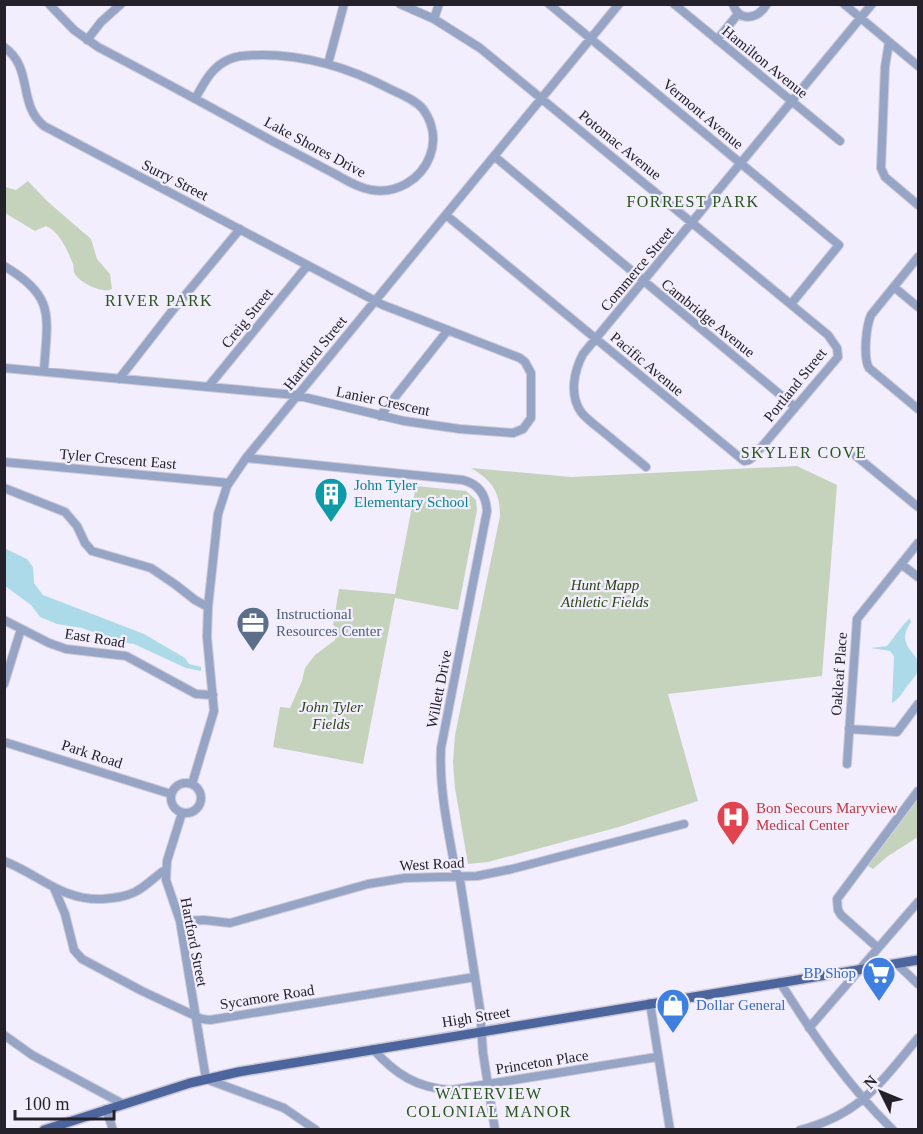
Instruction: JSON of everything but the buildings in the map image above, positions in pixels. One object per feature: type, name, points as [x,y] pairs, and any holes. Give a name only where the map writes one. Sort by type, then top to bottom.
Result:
[{"type":"main road","name":"High Street","points":[[44,1130],[206,1079],[278,1064],[918,960]]},
{"type":"street","name":"Lake Shores Drive","points":[[49,4],[66,23],[87,40],[195,99],[361,188],[379,191],[399,188],[414,178],[428,160],[433,140],[430,123],[417,103],[379,83],[328,64],[272,55],[231,58],[208,75],[195,99]]},
{"type":"street","points":[[87,40],[101,22],[121,4]]},
{"type":"street","points":[[328,64],[344,4]]},
{"type":"street","name":"Potomac Avenue","points":[[400,4],[434,19],[480,48],[828,335],[838,350]]},
{"type":"street","points":[[434,19],[439,4]]},
{"type":"street","name":"Vermont Avenue","points":[[549,4],[839,245],[791,304]]},
{"type":"street","name":"Hartford Street","points":[[206,1079],[180,921],[175,901],[168,888],[165,870],[182,813],[191,812],[200,803],[200,794],[192,784],[199,754],[213,719],[207,638],[208,607],[218,514],[229,483],[246,458],[619,4]]},
{"type":"street","name":"Hamilton Avenue","points":[[674,4],[840,141]]},
{"type":"street","points":[[733,4],[738,14],[746,17],[756,16],[767,4]]},
{"type":"street","points":[[844,4],[918,66]]},
{"type":"street","name":"Commerce Street","points":[[646,467],[584,415],[578,406],[574,392],[576,370],[583,354],[872,4]]},
{"type":"street","points":[[717,40],[738,14]]},
{"type":"street","points":[[889,42],[885,67],[881,168],[885,177],[918,205]]},
{"type":"street","name":"Surry Street","points":[[4,47],[20,64],[28,107],[44,126],[375,301]]},
{"type":"street","name":"Cambridge Avenue","points":[[494,156],[795,407]]},
{"type":"street","name":"Pacific Avenue","points":[[446,215],[741,459],[749,460]]},
{"type":"street","points":[[119,379],[240,230]]},
{"type":"street","points":[[918,257],[871,315],[868,322],[866,352],[869,368],[918,409]]},
{"type":"street","points":[[4,266],[26,280],[37,290],[43,301],[47,318],[44,371]]},
{"type":"street","name":"Creig Street","points":[[208,387],[306,266]]},
{"type":"street","points":[[894,287],[918,307]]},
{"type":"street","name":"Lanier Crescent","points":[[4,368],[297,396],[432,426],[513,433],[527,425],[531,418],[531,373],[525,362],[520,358],[375,301]]},
{"type":"street","points":[[380,416],[448,330]]},
{"type":"street","name":"Portland Street","points":[[749,460],[836,360],[838,350]]},
{"type":"street","points":[[856,456],[918,507]]},
{"type":"street","name":"Willett Drive","points":[[246,458],[464,480],[474,484],[483,493],[487,510],[441,745],[440,763],[442,796],[455,869],[459,877],[482,1018],[481,1031],[495,1130]]},
{"type":"street","name":"Tyler Crescent East","points":[[4,462],[229,483]]},
{"type":"street","points":[[4,488],[59,508],[71,518],[92,551],[151,568],[208,607]]},
{"type":"street","name":"Oakleaf Place","points":[[847,764],[856,619],[918,543]]},
{"type":"street","points":[[901,564],[918,577]]},
{"type":"street","name":"East Road","points":[[4,620],[66,649],[126,656],[196,693],[213,695]]},
{"type":"street","points":[[4,684],[21,629]]},
{"type":"street","name":"Oakleaf Place","points":[[849,729],[897,732],[918,704]]},
{"type":"street","name":"Park Road","points":[[4,741],[171,794]]},
{"type":"street","points":[[182,813],[171,803],[171,794],[179,784],[192,784]]},
{"type":"street","points":[[878,948],[843,918],[837,907],[839,895],[918,791]]},
{"type":"street","name":"West Road","points":[[180,921],[204,920],[230,923],[368,884],[405,878],[477,876],[684,824]]},
{"type":"street","points":[[4,861],[27,871],[54,888],[84,899],[115,898],[142,888],[165,870]]},
{"type":"street","name":"Sycamore Road","points":[[54,888],[65,914],[74,950],[82,959],[195,1017],[210,1020],[475,977]]},
{"type":"street","points":[[809,1028],[918,902]]},
{"type":"street","points":[[897,964],[918,984]]},
{"type":"street","points":[[780,982],[809,1028],[864,1099],[893,1130]]},
{"type":"street","points":[[650,1004],[670,1130]]},
{"type":"street","points":[[800,1130],[836,1118],[864,1099],[918,1038]]},
{"type":"street","points":[[6,1039],[123,1104]]},
{"type":"street","name":"Princeton Place","points":[[373,1049],[394,1071],[410,1081],[427,1087],[451,1090],[657,1058]]},
{"type":"street","points":[[206,1079],[268,1101],[298,1116],[316,1130]]},
{"type":"street","points":[[106,1109],[112,1130]]},
{"type":"green space","points":[[28,181],[47,201],[91,239],[97,259],[110,274],[112,289],[98,289],[78,277],[74,273],[66,248],[51,229],[46,226],[35,231],[5,213],[5,187],[16,190]]},
{"type":"green space","name":"Hunt Mapp Athletic Fields","points":[[797,466],[837,485],[822,676],[668,694],[698,801],[619,827],[488,862],[468,864],[455,788],[453,762],[455,735],[500,516],[500,507],[493,488],[484,477],[471,468],[571,477]]},
{"type":"green space","name":"John Tyler Fields","points":[[416,486],[466,491],[476,500],[477,510],[458,610],[395,598],[363,764],[273,747],[280,707],[290,708],[305,668],[315,655],[335,640],[337,628],[333,625],[339,589],[395,594]]},
{"type":"green space","points":[[918,799],[918,837],[888,856],[873,869],[868,866]]},
{"type":"water","points":[[4,548],[27,559],[33,567],[34,583],[43,595],[144,634],[185,658],[189,664],[201,667],[201,671],[186,668],[134,644],[120,642],[82,628],[57,624],[40,617],[31,605],[5,586]]},
{"type":"water","points":[[910,618],[911,622],[905,638],[918,663],[918,669],[901,695],[892,703],[894,656],[890,651],[871,648],[887,646]]},
{"type":"place","name":"John Tyler Elementary School","points":[[331,523]]},
{"type":"place","name":"Instructional Resources Center","points":[[253,652]]},
{"type":"place","name":"Bon Secours Maryview Medical Center","points":[[733,846]]},
{"type":"place","name":"BP Shop","points":[[879,1002]]},
{"type":"place","name":"Dollar General","points":[[673,1034]]},
{"type":"district","name":"FORREST PARK","points":[[693,201]]},
{"type":"district","name":"RIVER PARK","points":[[159,300]]},
{"type":"district","name":"SKYLER COVE","points":[[804,452]]},
{"type":"district","name":"WATERVIEW COLONIAL MANOR","points":[[489,1102]]}]
